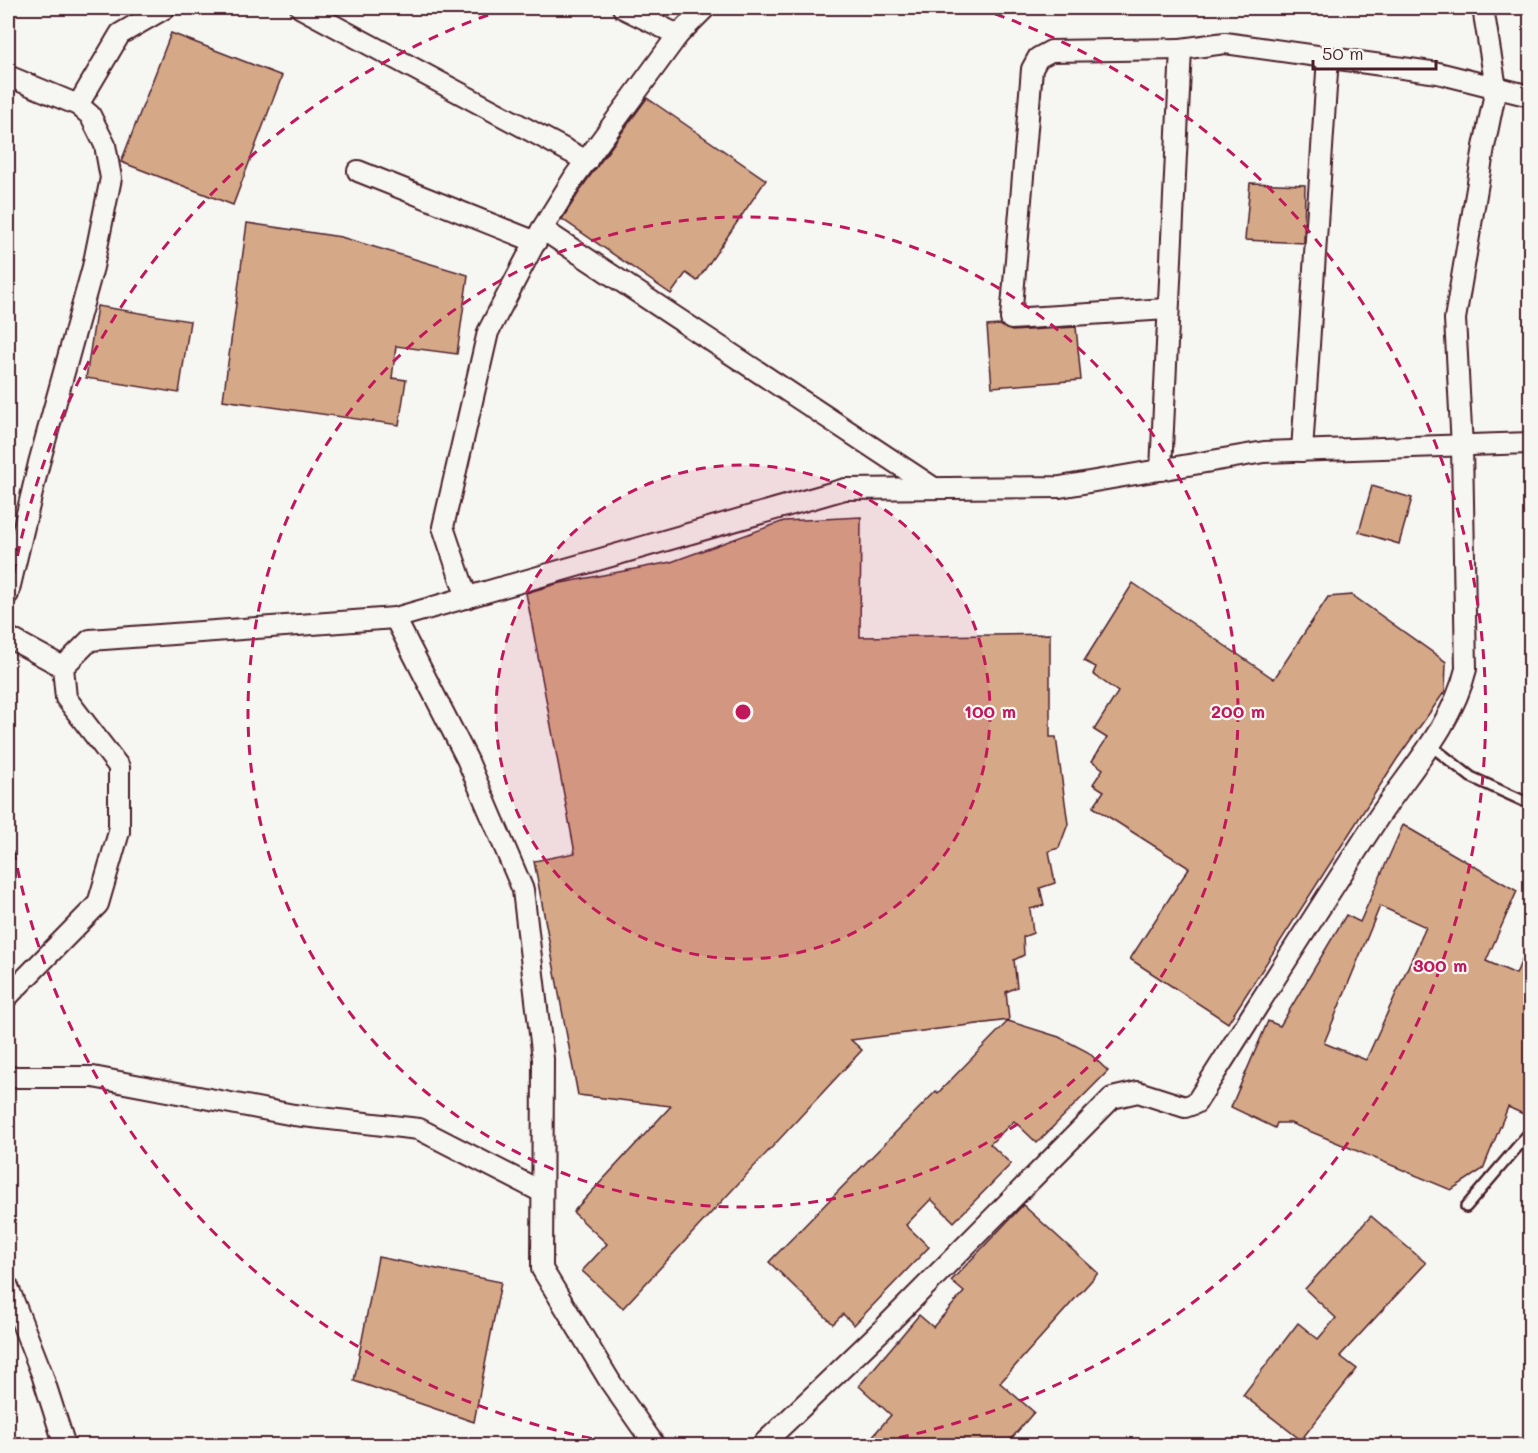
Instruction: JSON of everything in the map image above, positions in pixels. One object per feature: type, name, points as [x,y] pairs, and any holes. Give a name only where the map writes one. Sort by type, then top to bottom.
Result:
[{"type":"street","points":[[78,105],[120,34],[165,8]]},
{"type":"street","points":[[301,8],[586,161]]},
{"type":"street","points":[[622,8],[678,35]]},
{"type":"street","points":[[467,598],[443,527],[488,332],[539,236],[586,161],[678,35],[705,8]]},
{"type":"street","points":[[761,1446],[882,1330],[1112,1098],[1138,1092],[1171,1105],[1185,1107],[1196,1102],[1377,820],[1429,745],[1460,693],[1466,669],[1462,447],[1455,319],[1496,88],[1483,8]]},
{"type":"street","points":[[1167,309],[1011,319],[1032,69],[1044,54],[1051,51],[1181,49],[1225,43],[1438,73],[1530,96]]},
{"type":"street","points":[[1161,470],[1181,49]]},
{"type":"street","points":[[1302,451],[1328,57]]},
{"type":"street","points":[[8,76],[78,105],[90,115],[105,145],[111,170],[110,187],[93,267],[39,463],[8,594]]},
{"type":"street","points":[[358,171],[539,236],[934,488]]},
{"type":"street","points":[[8,996],[98,904],[118,832],[119,767],[66,698],[63,668],[90,640],[395,618],[845,489],[1060,487],[1264,452],[1530,443]]},
{"type":"street","points":[[395,618],[467,759],[523,890],[543,1059],[543,1269],[611,1383],[655,1446]]},
{"type":"street","points":[[8,637],[63,668]]},
{"type":"street","points":[[8,1077],[93,1077],[294,1115],[419,1129],[542,1192]]},
{"type":"street","points":[[8,1287],[42,1374],[65,1446]]},
{"type":"lane","points":[[1429,745],[1471,777],[1530,804]]},
{"type":"lane","points":[[1466,1207],[1530,1132]]},
{"type":"building","points":[[171,33],[282,76],[233,205],[121,162]]},
{"type":"building","points":[[647,98],[766,180],[697,281],[686,273],[671,294],[562,219],[585,183]]},
{"type":"building","points":[[1250,183],[1305,185],[1304,243],[1245,240]]},
{"type":"building","points":[[247,223],[341,237],[468,275],[457,354],[396,346],[392,378],[406,380],[399,425],[223,400]]},
{"type":"building","points":[[97,306],[190,321],[179,393],[86,378]]},
{"type":"building","points":[[1000,325],[1012,331],[1076,327],[1081,380],[992,387],[987,326]]},
{"type":"building","points":[[1372,486],[1412,498],[1399,544],[1359,532]]},
{"type":"building","points":[[861,517],[860,637],[1050,634],[1050,737],[1056,737],[1068,824],[1059,848],[1049,851],[1055,883],[1040,888],[1044,905],[1030,909],[1033,933],[1023,937],[1024,955],[1014,960],[1017,987],[1006,992],[1009,1020],[851,1040],[862,1050],[623,1308],[582,1271],[607,1244],[573,1212],[671,1106],[578,1095],[534,861],[575,853],[526,593],[556,584],[671,562],[784,521]]},
{"type":"building","points":[[1133,583],[1274,679],[1328,597],[1352,595],[1446,662],[1445,691],[1397,759],[1228,1023],[1130,959],[1189,868],[1093,807],[1104,791],[1093,784],[1103,769],[1092,761],[1107,738],[1094,730],[1118,692],[1093,674],[1096,667],[1084,661]]},
{"type":"building","points":[[1403,825],[1517,891],[1486,961],[1516,974],[1530,940],[1530,1117],[1508,1107],[1483,1169],[1451,1190],[1290,1123],[1277,1123],[1275,1128],[1231,1107],[1268,1021],[1280,1026],[1346,915],[1360,922]],"holes":[[[1380,906],[1426,927],[1366,1060],[1324,1043]]]},
{"type":"building","points":[[1008,1021],[1059,1037],[1088,1052],[1108,1071],[1037,1143],[1014,1121],[990,1144],[1011,1164],[954,1222],[931,1199],[906,1225],[929,1247],[854,1325],[843,1314],[833,1324],[769,1262],[936,1091],[938,1093]]},
{"type":"building","points":[[1023,1205],[1098,1273],[1000,1383],[1034,1412],[1005,1446],[864,1446],[891,1415],[859,1386],[919,1315],[933,1327],[964,1292],[951,1281]]},
{"type":"building","points":[[1371,1216],[1426,1263],[1340,1356],[1357,1369],[1301,1440],[1243,1395],[1298,1323],[1318,1339],[1336,1318],[1305,1289]]},
{"type":"building","points":[[378,1257],[501,1282],[474,1422],[354,1381]]}]
